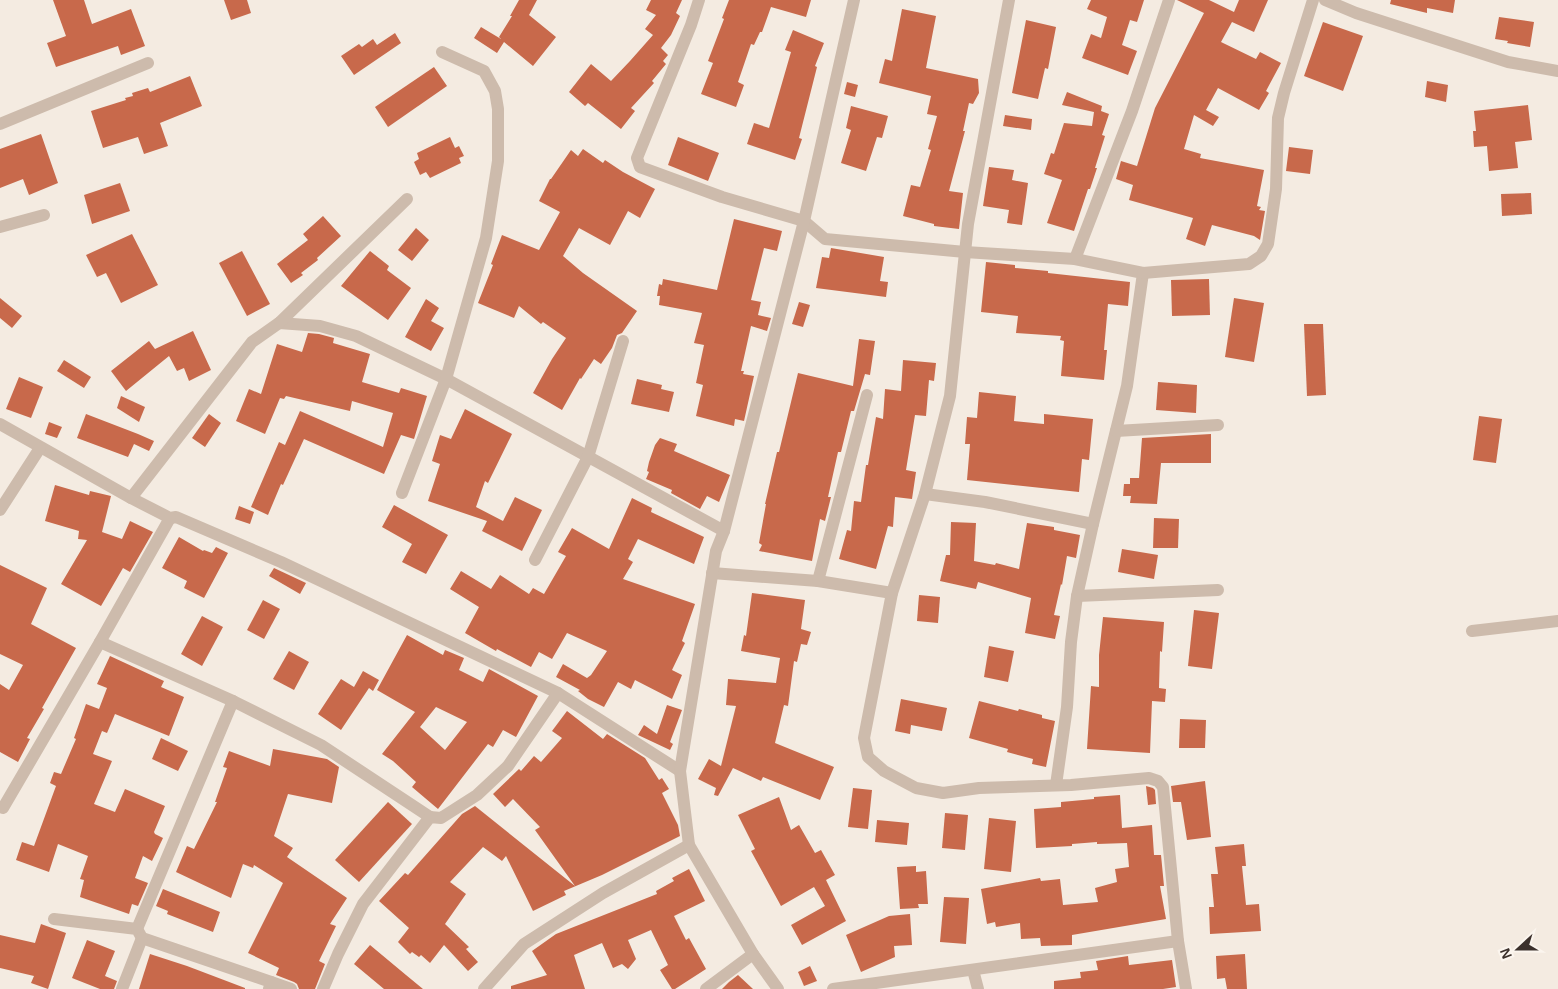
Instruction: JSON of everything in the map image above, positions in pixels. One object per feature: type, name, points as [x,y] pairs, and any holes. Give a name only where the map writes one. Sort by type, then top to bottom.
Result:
[{"type":"street","points":[[699,0],[691,25],[637,158],[640,167],[722,197],[804,221],[825,239],[965,252],[1074,259],[1143,274],[1248,264],[1261,256],[1268,244],[1276,190],[1278,118],[1313,0]]},
{"type":"street","points":[[778,989],[753,954],[689,845],[680,771],[716,551],[724,531],[804,221],[854,0]]},
{"type":"street","points":[[1009,0],[968,224],[950,396],[925,494],[892,593],[864,738],[868,757],[884,771],[916,788],[943,793],[979,788],[1056,785],[1149,778],[1158,781],[1163,787],[1178,941],[1186,989]]},
{"type":"street","points":[[1074,259],[1132,111],[1169,0]]},
{"type":"street","points":[[1325,0],[1356,13],[1508,62],[1558,71]]},
{"type":"street","points":[[402,493],[446,379],[486,238],[498,161],[498,109],[495,91],[484,71],[442,52]]},
{"type":"street","points":[[0,124],[148,64]]},
{"type":"street","points":[[131,498],[252,342],[279,324],[407,199]]},
{"type":"street","points":[[0,227],[44,215]]},
{"type":"street","points":[[1056,785],[1077,596],[1127,386],[1143,274]]},
{"type":"street","points":[[279,324],[320,326],[356,336],[446,379],[724,531]]},
{"type":"street","points":[[535,560],[588,457],[623,341]]},
{"type":"street","points":[[818,581],[867,395]]},
{"type":"street","points":[[0,424],[40,448],[61,457],[131,498],[170,518],[176,517],[281,562],[558,693],[680,771]]},
{"type":"street","points":[[1116,431],[1218,425]]},
{"type":"street","points":[[2,503],[40,448]]},
{"type":"street","points":[[925,494],[985,502],[1093,524]]},
{"type":"street","points":[[3,808],[170,518]]},
{"type":"street","points":[[712,573],[818,581],[892,593]]},
{"type":"street","points":[[1077,596],[1218,590]]},
{"type":"street","points":[[1472,631],[1558,621]]},
{"type":"street","points":[[100,642],[233,701],[321,745],[430,817],[441,818],[476,795],[508,766],[558,693]]},
{"type":"street","points":[[122,989],[140,934],[233,701]]},
{"type":"street","points":[[323,989],[362,904],[430,817]]},
{"type":"street","points":[[484,989],[524,944],[603,893],[689,845]]},
{"type":"street","points":[[54,919],[140,934],[270,986],[291,989]]},
{"type":"street","points":[[832,989],[1178,941]]},
{"type":"street","points":[[706,989],[753,954]]},
{"type":"street","points":[[973,970],[978,989]]},
{"type":"building","points":[[53,0],[84,0],[92,24],[131,9],[145,46],[121,55],[118,46],[56,67],[47,43],[66,36]]},
{"type":"building","points":[[224,0],[247,0],[251,13],[231,20]]},
{"type":"building","points":[[519,0],[537,0],[529,15],[556,37],[533,66],[504,42],[497,53],[474,38],[481,27],[501,39],[499,37]]},
{"type":"building","points":[[651,0],[682,0],[676,13],[680,16],[671,35],[661,48],[668,55],[663,61],[666,64],[652,81],[654,83],[631,108],[635,111],[621,129],[588,103],[585,106],[569,92],[591,64],[611,81],[630,61],[653,35],[645,29],[656,15],[646,10]]},
{"type":"building","points":[[729,0],[811,0],[806,17],[771,7],[762,32],[760,32],[754,45],[751,44],[738,82],[744,85],[736,107],[701,94],[713,63],[708,61]]},
{"type":"building","points":[[1091,0],[1144,0],[1137,22],[1130,20],[1122,45],[1137,51],[1128,75],[1082,58],[1091,34],[1101,38],[1107,17],[1087,9]]},
{"type":"building","points":[[1177,0],[1209,0],[1234,12],[1239,0],[1268,0],[1254,32],[1232,22],[1221,42],[1256,59],[1260,52],[1281,63],[1266,91],[1269,93],[1259,110],[1218,88],[1206,110],[1219,117],[1213,126],[1194,115],[1184,149],[1201,154],[1200,158],[1264,170],[1257,206],[1261,207],[1259,210],[1265,211],[1260,240],[1254,236],[1212,225],[1205,246],[1186,239],[1193,218],[1129,200],[1133,185],[1116,179],[1121,161],[1137,166],[1155,108],[1204,13]]},
{"type":"building","points":[[1391,0],[1455,0],[1453,13],[1427,8],[1427,13],[1390,4]]},
{"type":"building","points":[[902,9],[936,16],[926,68],[978,79],[979,93],[973,104],[969,103],[963,131],[965,131],[949,191],[963,193],[959,229],[934,226],[934,224],[903,216],[911,185],[920,187],[931,150],[928,149],[937,116],[927,114],[931,96],[879,83],[885,59],[892,61]]},
{"type":"building","points":[[1499,17],[1534,22],[1530,47],[1495,39]]},
{"type":"building","points":[[1026,20],[1056,27],[1048,69],[1045,68],[1038,99],[1012,93]]},
{"type":"building","points":[[1323,22],[1363,36],[1343,91],[1304,76]]},
{"type":"building","points":[[793,30],[824,43],[815,66],[817,67],[799,138],[802,139],[795,160],[747,144],[754,123],[769,128],[791,52],[785,50]]},
{"type":"building","points":[[395,33],[401,43],[354,75],[341,56],[359,44],[362,47],[373,39],[377,45]]},
{"type":"building","points":[[434,67],[447,86],[388,127],[375,107]]},
{"type":"building","points":[[190,76],[202,106],[160,123],[168,146],[144,154],[138,137],[103,148],[91,111],[126,100],[125,98],[133,96],[132,93],[148,88],[150,92]]},
{"type":"building","points":[[1427,81],[1448,85],[1446,102],[1425,97]]},
{"type":"building","points":[[847,82],[858,85],[855,97],[844,94]]},
{"type":"building","points":[[1067,92],[1102,106],[1101,111],[1109,114],[1102,135],[1105,136],[1095,168],[1097,168],[1074,231],[1047,223],[1062,180],[1044,174],[1051,153],[1054,154],[1064,123],[1092,126],[1094,112],[1062,105]]},
{"type":"building","points":[[1528,105],[1532,140],[1515,142],[1518,168],[1489,171],[1487,146],[1474,147],[1473,131],[1476,131],[1474,111]]},
{"type":"building","points":[[851,106],[888,116],[882,138],[877,137],[866,171],[841,163],[851,130],[846,128]]},
{"type":"building","points":[[1005,115],[1032,119],[1031,130],[1003,126]]},
{"type":"building","points":[[41,134],[58,183],[29,195],[23,179],[0,188],[0,149]]},
{"type":"building","points":[[450,137],[455,148],[459,146],[464,156],[459,158],[461,163],[430,178],[426,172],[420,175],[414,162],[419,159],[417,153]]},
{"type":"building","points":[[678,137],[719,153],[708,181],[668,165]]},
{"type":"building","points":[[1289,147],[1313,150],[1310,174],[1286,171]]},
{"type":"building","points":[[583,149],[603,163],[605,160],[655,189],[640,218],[628,211],[610,245],[579,228],[563,256],[583,273],[637,311],[622,333],[617,335],[612,348],[601,364],[594,359],[580,378],[562,410],[533,393],[566,338],[543,322],[541,324],[519,306],[514,318],[478,303],[502,235],[539,250],[560,212],[539,201],[550,179],[571,150],[578,156]]},
{"type":"building","points":[[989,167],[1014,170],[1012,180],[1028,183],[1022,225],[1007,223],[1009,210],[983,206]]},
{"type":"building","points":[[120,183],[130,211],[92,224],[84,195]]},
{"type":"building","points":[[1531,193],[1532,214],[1502,216],[1501,194]]},
{"type":"building","points":[[323,216],[341,236],[317,258],[318,260],[301,273],[303,275],[291,283],[277,264],[308,240],[303,234]]},
{"type":"building","points":[[734,219],[782,231],[777,251],[764,248],[751,300],[761,302],[758,315],[771,318],[767,331],[751,326],[741,371],[744,371],[743,374],[754,376],[744,421],[735,419],[734,426],[696,416],[703,385],[696,383],[704,345],[694,343],[702,313],[659,305],[660,296],[657,296],[659,284],[662,285],[663,279],[717,290]]},
{"type":"building","points":[[416,228],[429,240],[412,261],[398,250]]},
{"type":"building","points":[[132,234],[158,285],[121,303],[106,273],[97,277],[86,255]]},
{"type":"building","points":[[831,248],[884,257],[880,281],[888,282],[886,297],[816,288],[822,257],[829,258]]},
{"type":"building","points":[[242,251],[270,304],[247,316],[219,263]]},
{"type":"building","points":[[370,251],[389,266],[387,270],[411,288],[388,320],[341,286]]},
{"type":"building","points":[[986,262],[1015,265],[1015,268],[1048,271],[1048,273],[1130,282],[1128,306],[1108,304],[1104,350],[1107,350],[1104,380],[1061,376],[1064,341],[1060,340],[1061,336],[1016,333],[1018,316],[981,312]]},
{"type":"building","points":[[1209,279],[1210,315],[1172,316],[1171,280]]},
{"type":"building","points":[[0,298],[22,316],[12,328],[0,318]]},
{"type":"building","points":[[1234,298],[1264,303],[1254,362],[1225,357]]},
{"type":"building","points":[[426,299],[439,308],[431,321],[444,328],[431,351],[405,337]]},
{"type":"building","points":[[799,302],[810,305],[803,327],[792,324]]},
{"type":"building","points":[[1304,324],[1323,324],[1326,395],[1307,396]]},
{"type":"building","points":[[193,331],[211,370],[189,381],[184,368],[177,371],[169,356],[126,391],[111,371],[149,341],[155,349]]},
{"type":"building","points":[[308,333],[334,338],[333,343],[370,354],[362,382],[399,393],[401,388],[427,396],[414,439],[401,435],[384,474],[304,439],[283,485],[281,484],[268,515],[251,507],[279,442],[285,445],[300,411],[383,447],[393,413],[352,401],[350,411],[286,396],[284,399],[280,398],[265,434],[236,421],[249,389],[261,394],[277,344],[302,352]]},
{"type":"building","points":[[859,339],[875,341],[870,375],[865,374],[854,411],[851,411],[841,452],[838,452],[828,497],[831,497],[825,521],[820,519],[812,561],[759,551],[762,545],[759,543],[765,504],[798,373],[853,386]]},
{"type":"building","points":[[64,360],[91,377],[84,388],[57,371]]},
{"type":"building","points":[[903,360],[936,363],[934,381],[929,380],[926,416],[915,415],[906,470],[916,472],[912,499],[895,497],[893,527],[888,526],[876,569],[839,559],[847,530],[851,531],[854,501],[861,502],[866,465],[868,465],[876,417],[883,419],[885,389],[901,391]]},
{"type":"building","points":[[19,377],[43,387],[31,418],[6,409]]},
{"type":"building","points":[[637,379],[662,385],[661,389],[674,392],[669,412],[631,404]]},
{"type":"building","points":[[1158,382],[1197,385],[1196,413],[1156,410]]},
{"type":"building","points":[[979,392],[1016,396],[1014,421],[1044,424],[1044,414],[1093,419],[1089,460],[1082,459],[1079,492],[967,480],[970,444],[965,444],[967,417],[977,418]]},
{"type":"building","points":[[121,396],[145,407],[139,422],[117,408]]},
{"type":"building","points":[[465,409],[512,434],[488,483],[485,481],[476,507],[503,521],[515,497],[542,510],[522,551],[482,531],[487,521],[428,501],[440,464],[432,461],[440,435],[451,439]]},
{"type":"building","points":[[86,414],[154,441],[149,451],[134,444],[128,457],[77,438]]},
{"type":"building","points":[[209,414],[221,423],[205,447],[192,438]]},
{"type":"building","points":[[1479,416],[1502,419],[1496,463],[1473,460]]},
{"type":"building","points":[[49,422],[62,427],[57,438],[45,434]]},
{"type":"building","points":[[1211,434],[1211,463],[1161,463],[1157,504],[1130,503],[1131,496],[1123,496],[1124,484],[1130,484],[1130,478],[1139,478],[1142,438]]},
{"type":"building","points":[[660,438],[677,444],[674,451],[730,475],[719,502],[707,496],[700,509],[671,493],[672,490],[646,479],[649,472],[647,471],[649,462],[655,445]]},
{"type":"building","points":[[55,485],[89,495],[90,491],[111,496],[102,532],[122,539],[130,521],[153,532],[130,572],[123,568],[101,606],[61,584],[87,540],[78,539],[79,531],[45,521]]},
{"type":"building","points":[[632,498],[652,508],[651,512],[704,537],[694,564],[638,539],[628,559],[633,562],[623,579],[695,604],[682,641],[685,643],[672,670],[682,675],[672,699],[635,680],[631,689],[618,682],[604,707],[588,699],[578,691],[580,690],[556,677],[563,664],[587,678],[607,651],[567,633],[552,659],[539,652],[531,667],[497,649],[496,651],[465,633],[479,607],[450,589],[461,571],[491,589],[500,575],[529,594],[533,588],[544,594],[566,556],[558,552],[572,528],[609,549]]},
{"type":"building","points":[[394,505],[448,535],[426,574],[402,562],[412,544],[382,527]]},
{"type":"building","points":[[239,506],[254,512],[250,524],[235,519]]},
{"type":"building","points":[[1154,518],[1179,519],[1178,548],[1153,548]]},
{"type":"building","points":[[951,522],[976,523],[974,561],[995,565],[996,563],[1019,569],[1027,523],[1054,527],[1054,530],[1080,535],[1076,558],[1067,556],[1054,615],[1060,616],[1055,639],[1025,633],[1031,598],[978,582],[976,589],[940,581],[946,555],[950,555]]},
{"type":"building","points":[[179,537],[203,551],[212,553],[216,547],[228,553],[204,598],[184,588],[187,581],[162,568]]},
{"type":"building","points":[[1122,549],[1158,555],[1154,579],[1118,572]]},
{"type":"building","points":[[0,565],[47,588],[31,624],[76,648],[42,708],[44,709],[27,738],[30,739],[18,762],[0,752],[0,684],[9,690],[23,665],[0,654]]},
{"type":"building","points":[[274,568],[306,583],[300,594],[269,576]]},
{"type":"building","points":[[752,593],[805,600],[801,629],[811,632],[807,645],[801,644],[797,662],[794,661],[788,706],[784,705],[775,743],[834,767],[820,800],[763,777],[761,781],[733,768],[718,796],[714,795],[716,788],[698,779],[709,759],[721,766],[736,706],[726,705],[728,679],[776,683],[780,658],[741,651],[744,635],[746,636]]},
{"type":"building","points":[[919,595],[940,597],[938,623],[917,621]]},
{"type":"building","points":[[263,600],[280,609],[264,639],[247,630]]},
{"type":"building","points":[[1194,610],[1219,613],[1212,669],[1188,666]]},
{"type":"building","points":[[202,616],[223,627],[202,666],[181,654]]},
{"type":"building","points":[[1103,617],[1164,622],[1162,652],[1160,651],[1159,688],[1166,689],[1165,702],[1152,701],[1150,753],[1087,749],[1091,686],[1099,687],[1099,655]]},
{"type":"building","points":[[407,635],[443,655],[445,650],[464,658],[459,670],[483,682],[489,669],[538,696],[516,737],[503,730],[493,747],[488,744],[438,809],[412,787],[416,782],[393,761],[382,754],[415,712],[377,690]],"holes":[[[436,707],[467,722],[445,750],[420,727]]]},
{"type":"building","points":[[989,646],[1014,651],[1008,682],[984,677]]},
{"type":"building","points":[[289,651],[309,662],[294,690],[273,679]]},
{"type":"building","points":[[110,656],[164,681],[161,687],[184,697],[169,736],[115,714],[107,733],[102,731],[93,754],[112,761],[94,804],[115,812],[125,789],[165,806],[154,832],[163,838],[152,861],[143,856],[135,878],[148,883],[138,906],[132,904],[129,914],[80,897],[84,880],[80,879],[88,856],[58,844],[49,872],[16,860],[22,842],[34,846],[56,786],[50,783],[54,772],[61,774],[76,739],[74,738],[86,704],[99,709],[107,688],[97,684]]},
{"type":"building","points":[[363,671],[379,680],[373,691],[369,688],[341,730],[318,714],[341,679],[354,687]]},
{"type":"building","points":[[901,699],[947,708],[942,731],[911,725],[910,734],[895,731]]},
{"type":"building","points":[[979,701],[1042,715],[1042,718],[1055,721],[1046,767],[1032,764],[1033,759],[1007,752],[1008,749],[969,738]]},
{"type":"building","points":[[667,705],[682,710],[670,742],[673,744],[670,750],[638,735],[644,725],[657,734]]},
{"type":"building","points":[[567,711],[603,739],[607,734],[645,758],[659,780],[662,778],[669,789],[662,793],[678,825],[680,836],[602,875],[564,891],[566,895],[533,911],[506,856],[502,861],[483,847],[450,882],[466,894],[445,924],[469,947],[466,949],[478,962],[468,971],[444,945],[430,963],[421,955],[419,957],[412,952],[410,954],[398,942],[409,928],[379,901],[405,873],[408,875],[462,814],[475,806],[575,886],[535,830],[540,827],[513,799],[505,807],[493,794],[519,769],[521,771],[534,756],[541,762],[562,738],[552,731]]},
{"type":"building","points":[[1180,719],[1206,720],[1205,748],[1179,748]]},
{"type":"building","points":[[161,738],[188,751],[178,771],[152,759]]},
{"type":"building","points":[[273,749],[327,759],[339,767],[332,803],[288,794],[274,836],[293,848],[287,857],[347,898],[330,924],[336,926],[319,961],[325,964],[315,989],[299,989],[294,982],[276,975],[279,968],[248,953],[283,883],[254,865],[253,868],[243,864],[231,898],[176,872],[187,846],[194,849],[217,802],[215,802],[227,768],[223,767],[229,751],[270,766]]},
{"type":"building","points":[[1205,781],[1211,837],[1187,840],[1181,802],[1173,802],[1171,786]]},
{"type":"building","points":[[1146,786],[1155,790],[1156,804],[1148,805]]},
{"type":"building","points":[[853,788],[872,790],[868,829],[848,827]]},
{"type":"building","points":[[1120,795],[1122,828],[1152,825],[1154,855],[1161,855],[1164,886],[1160,886],[1166,919],[1072,935],[1072,945],[1041,946],[1040,938],[1021,939],[1020,923],[996,927],[995,922],[987,924],[981,889],[1040,878],[1041,881],[1060,879],[1063,905],[1098,902],[1095,888],[1117,882],[1115,869],[1129,867],[1127,843],[1097,844],[1097,842],[1072,844],[1072,846],[1036,848],[1034,809],[1061,807],[1061,802]]},
{"type":"building","points":[[779,797],[791,830],[799,825],[815,853],[821,850],[835,875],[826,880],[846,921],[802,945],[791,925],[825,906],[814,887],[781,906],[751,851],[755,849],[738,815]]},
{"type":"building","points":[[388,802],[412,824],[359,882],[335,860]]},
{"type":"building","points":[[945,813],[968,815],[965,850],[942,848]]},
{"type":"building","points":[[989,818],[1016,821],[1011,872],[984,869]]},
{"type":"building","points":[[877,820],[909,823],[907,845],[875,842]]},
{"type":"building","points":[[1244,844],[1246,866],[1242,866],[1246,905],[1259,904],[1261,931],[1210,934],[1209,907],[1214,907],[1211,874],[1218,874],[1215,847]]},
{"type":"building","points":[[916,866],[916,872],[926,871],[928,904],[918,904],[919,908],[900,909],[897,867]]},
{"type":"building","points":[[689,869],[705,901],[674,916],[686,940],[689,938],[706,969],[675,989],[672,989],[660,970],[668,965],[651,930],[628,940],[636,959],[628,969],[622,964],[613,968],[602,943],[574,955],[585,989],[511,989],[511,986],[547,975],[532,951],[556,934],[657,894],[656,891],[674,881],[672,878]]},
{"type":"building","points":[[163,889],[220,912],[213,932],[167,914],[168,911],[156,906]]},
{"type":"building","points":[[944,897],[969,898],[966,944],[940,942]]},
{"type":"building","points":[[910,914],[912,945],[894,946],[895,957],[861,972],[846,935],[889,916]]},
{"type":"building","points":[[41,924],[66,933],[48,989],[31,983],[34,976],[0,968],[0,935],[35,943]]},
{"type":"building","points":[[87,940],[115,951],[105,976],[117,981],[114,989],[100,989],[72,978]]},
{"type":"building","points":[[370,945],[423,989],[384,989],[354,964]]},
{"type":"building","points":[[150,954],[187,966],[245,989],[139,989]]},
{"type":"building","points":[[1245,954],[1247,989],[1227,989],[1225,978],[1217,979],[1216,956]]},
{"type":"building","points":[[1128,956],[1129,965],[1172,960],[1176,987],[1163,989],[1054,989],[1054,981],[1081,978],[1080,972],[1098,970],[1096,961]]},
{"type":"building","points":[[810,966],[817,981],[804,986],[798,972]]},
{"type":"building","points":[[738,975],[753,989],[722,989],[729,982]]}]
